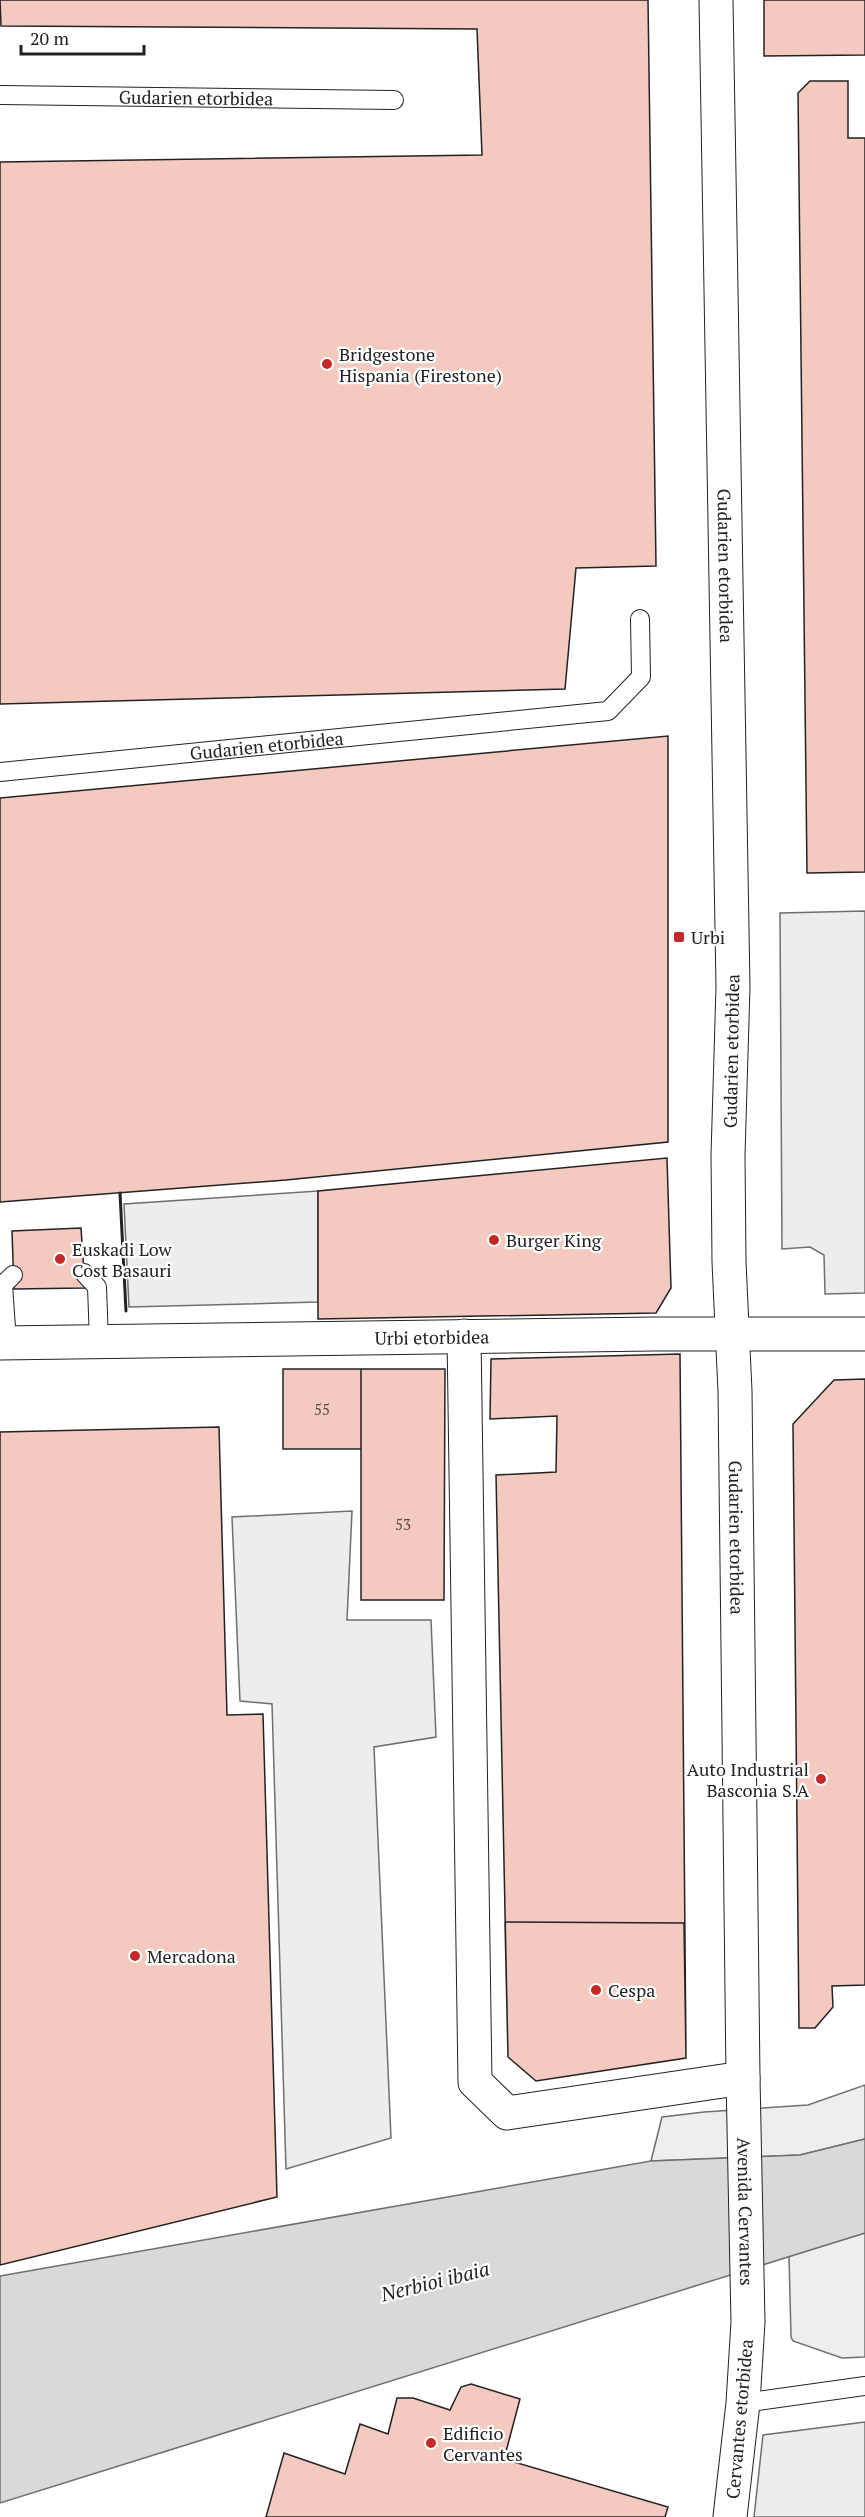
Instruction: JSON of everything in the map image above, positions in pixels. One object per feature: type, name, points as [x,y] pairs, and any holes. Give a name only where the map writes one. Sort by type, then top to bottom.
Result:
[{"type":"street","name":"Gudarien etorbidea","points":[[716,0],[734,987],[728,1155],[735,1391],[743,2090]]},
{"type":"street","name":"Urbi etorbidea","points":[[3,1342],[732,1333],[865,1334]]},
{"type":"street","points":[[464,1336],[475,2082],[507,2113],[743,2090]]},
{"type":"street","name":"Avenida Cervantes","points":[[743,2090],[748,2322]]},
{"type":"street","name":"Cervantes etorbidea","points":[[730,2517],[743,2403],[748,2322]]},
{"type":"lane","name":"Gudarien etorbidea","points":[[0,95],[394,100]]},
{"type":"lane","name":"Gudarien etorbidea","points":[[0,772],[608,711],[641,677],[640,619]]},
{"type":"lane","points":[[84,1273],[97,1287],[99,1341]]},
{"type":"lane","points":[[3,1342],[3,1285],[13,1275]]},
{"type":"lane","points":[[743,2403],[865,2386]]},
{"type":"shaded area","points":[[865,911],[865,1293],[825,1294],[824,1255],[810,1247],[782,1249],[780,913]]},
{"type":"shaded area","points":[[318,1191],[318,1302],[129,1307],[124,1204]]},
{"type":"shaded area","points":[[352,1511],[347,1620],[431,1620],[436,1737],[374,1747],[391,2138],[286,2169],[272,1704],[240,1701],[232,1517]]},
{"type":"shaded area","points":[[865,2085],[865,2139],[800,2155],[651,2161],[662,2117],[808,2105]]},
{"type":"shaded area","points":[[865,2233],[865,2357],[842,2358],[793,2341],[791,2337],[789,2256]]},
{"type":"shaded area","points":[[865,2422],[865,2517],[754,2517],[763,2435]]},
{"type":"water","name":"Nerbioi ibaia","points":[[865,2139],[865,2233],[0,2503],[0,2276],[651,2161],[800,2155]]},
{"type":"building","name":"Bridgestone Hispania (Firestone)","points":[[0,0],[648,0],[656,566],[576,568],[565,689],[0,704],[0,162],[482,155],[477,29],[1,26]]},
{"type":"building","points":[[764,0],[865,0],[865,55],[764,56]]},
{"type":"building","points":[[810,81],[848,81],[848,138],[865,138],[865,872],[807,873],[798,93]]},
{"type":"building","points":[[668,736],[668,1142],[286,1180],[0,1202],[0,798]]},
{"type":"building","name":"Burger King","points":[[667,1158],[671,1288],[656,1313],[318,1319],[318,1191]]},
{"type":"building","points":[[81,1228],[85,1288],[14,1289],[12,1231]]},
{"type":"building","points":[[680,1354],[686,2058],[536,2081],[508,2057],[496,1475],[556,1472],[557,1416],[490,1419],[491,1359]]},
{"type":"building","points":[[283,1369],[361,1369],[361,1449],[283,1449]]},
{"type":"building","points":[[361,1369],[445,1369],[444,1600],[361,1600]]},
{"type":"building","points":[[865,1379],[865,1985],[832,1986],[833,2007],[815,2028],[799,2028],[793,1424],[834,1380]]},
{"type":"building","name":"Mercadona","points":[[219,1427],[227,1715],[263,1714],[277,2197],[0,2265],[0,1432]]},
{"type":"building","name":"Cespa","points":[[505,1922],[684,1923],[686,2058],[536,2081],[508,2057]]},
{"type":"building","name":"Edificio Cervantes","points":[[471,2384],[520,2399],[504,2459],[668,2507],[665,2517],[266,2517],[284,2453],[345,2474],[360,2424],[388,2434],[397,2398],[413,2398],[450,2410],[461,2387]]},
{"type":"wall","points":[[120,1193],[126,1311]]},
{"type":"place","name":"Bridgestone Hispania (Firestone)","points":[[327,364]]},
{"type":"place","name":"Urbi","points":[[679,937]]},
{"type":"place","name":"Burger King","points":[[494,1240]]},
{"type":"place","name":"Euskadi Low Cost Basauri","points":[[60,1259]]},
{"type":"place","name":"Auto Industrial Basconia S.A","points":[[821,1779]]},
{"type":"place","name":"Mercadona","points":[[135,1956]]},
{"type":"place","name":"Cespa","points":[[596,1990]]},
{"type":"place","name":"Edificio Cervantes","points":[[431,2443]]}]
